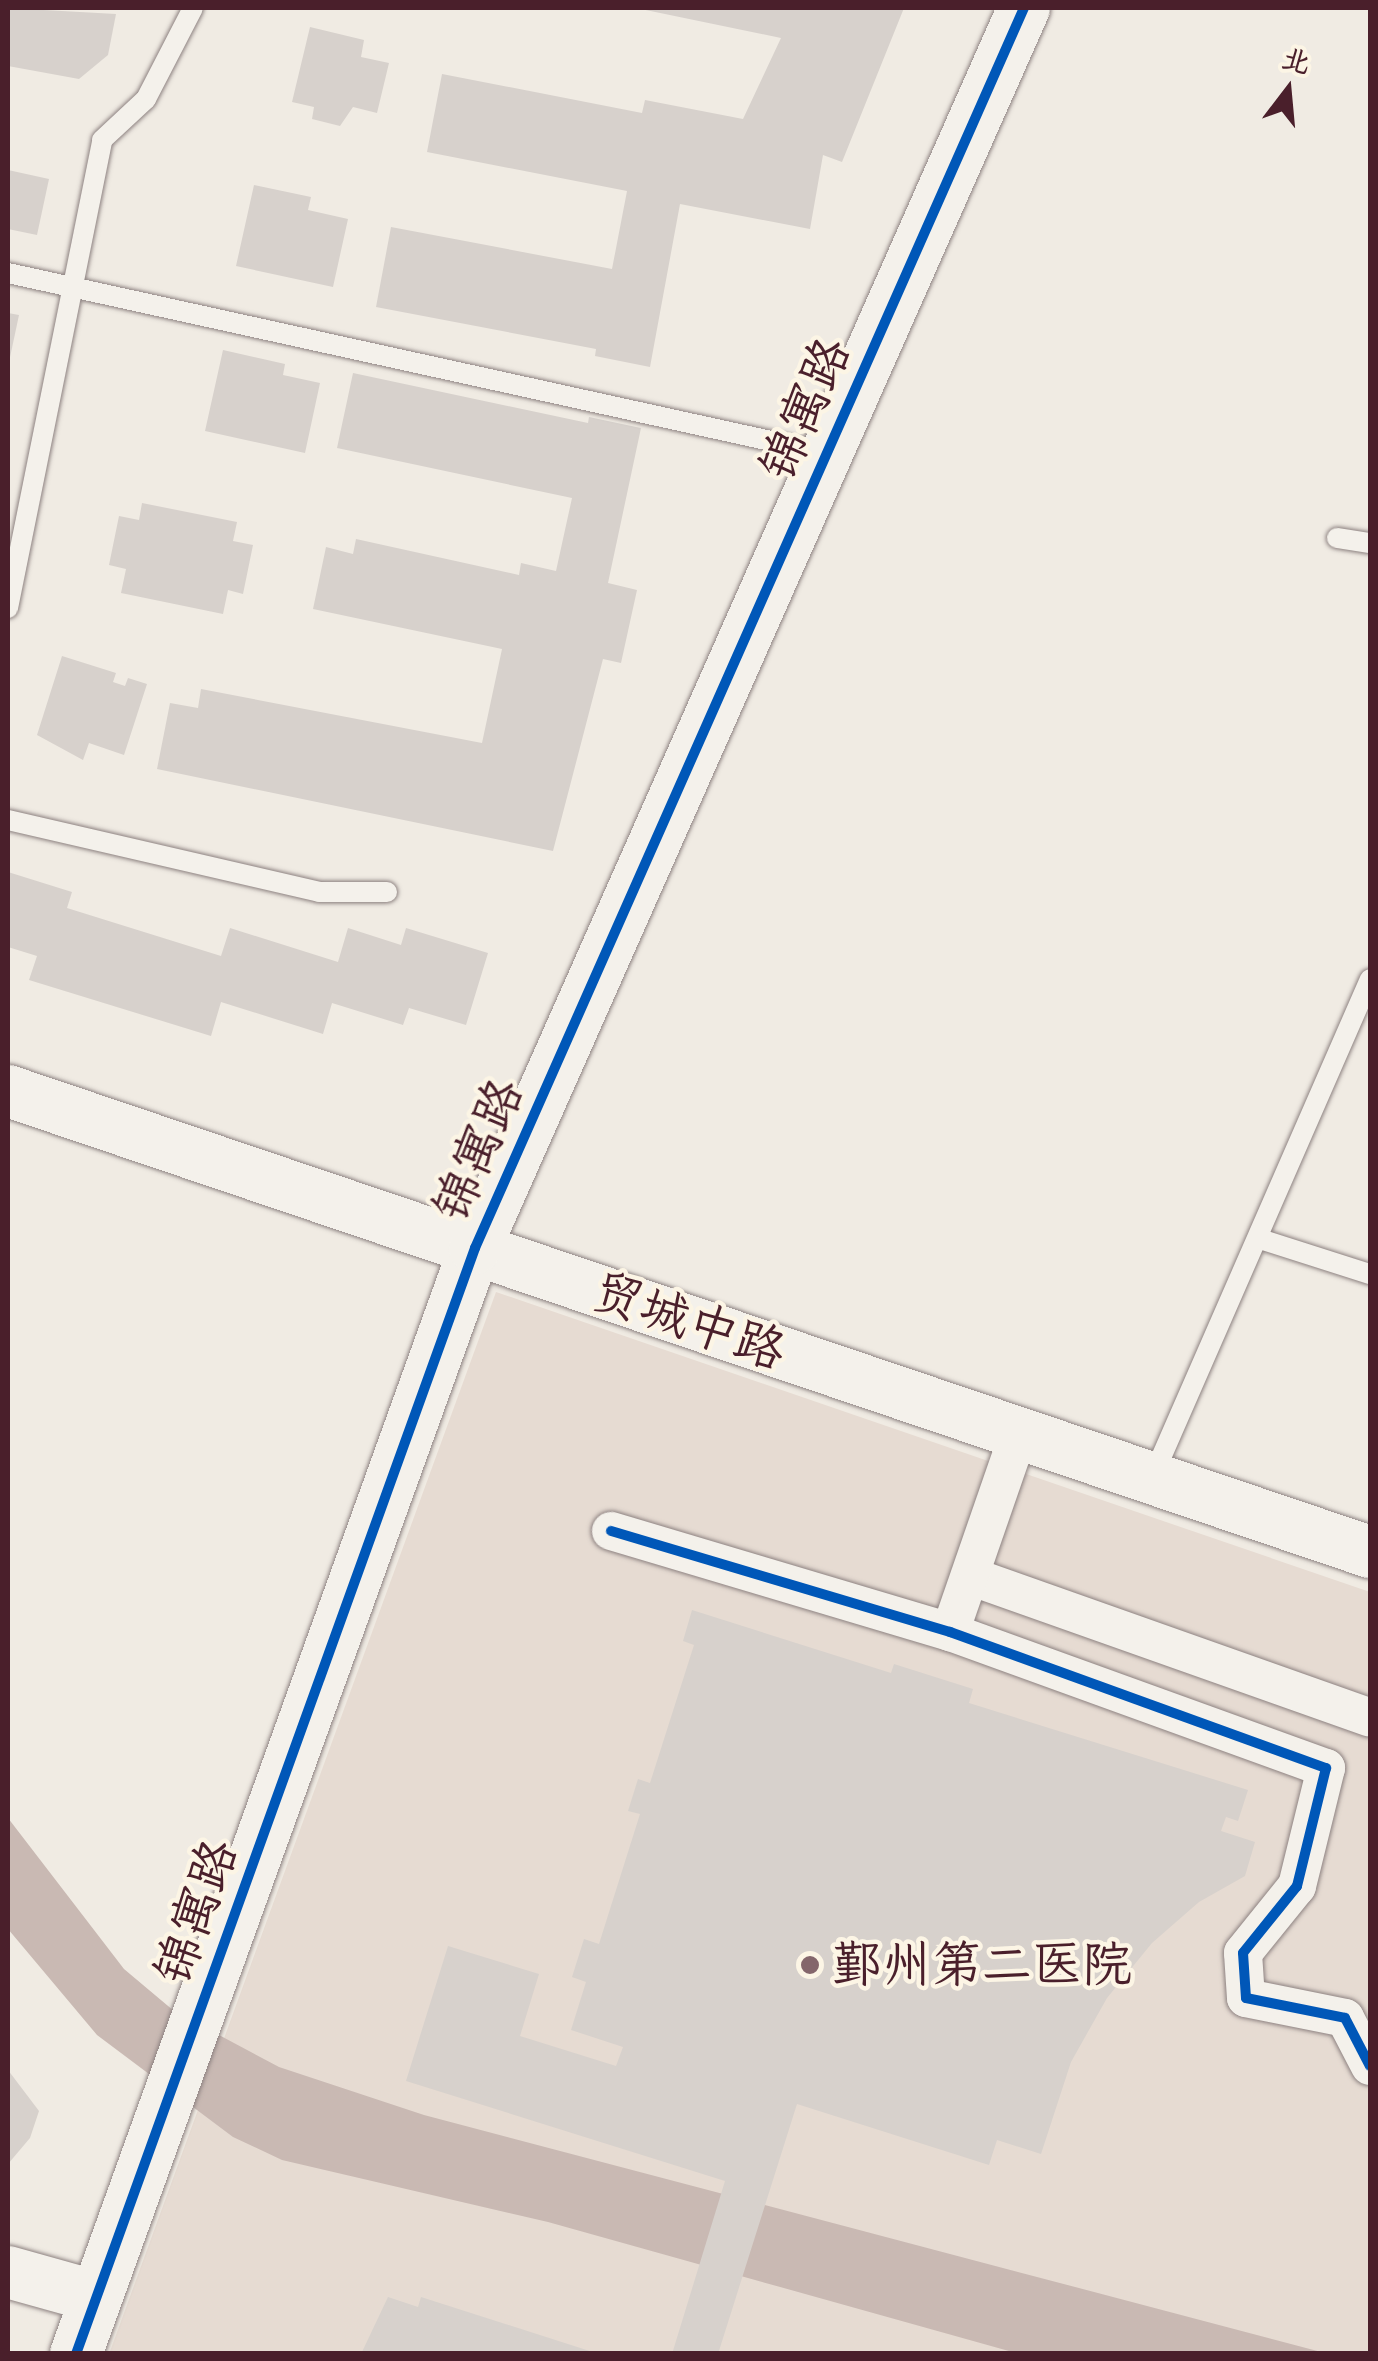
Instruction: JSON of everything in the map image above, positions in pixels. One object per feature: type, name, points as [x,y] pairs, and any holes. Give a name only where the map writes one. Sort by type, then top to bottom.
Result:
[{"type":"street","name":"锦寓路","points":[[76,2354],[475,1248],[1024,8]]},
{"type":"street","name":"贸城中路","points":[[8,1091],[1370,1552]]},
{"type":"street","points":[[950,1632],[1020,1433]]},
{"type":"street","points":[[611,1530],[950,1632],[1326,1768]]},
{"type":"street","points":[[970,1576],[1361,1715],[1326,1768],[1297,1886],[1243,1954],[1246,1998],[1345,2018],[1370,2066]]},
{"type":"street","points":[[8,2272],[94,2296]]},
{"type":"lane","points":[[8,608],[102,140],[146,99],[194,8]]},
{"type":"lane","points":[[8,273],[827,453]]},
{"type":"lane","points":[[1336,538],[1370,543]]},
{"type":"lane","points":[[8,820],[318,892],[387,892]]},
{"type":"lane","points":[[1152,1478],[1260,1239],[1370,979]]},
{"type":"lane","points":[[1260,1239],[1370,1274]]},
{"type":"shaded area","name":"鄞州第二医院","points":[[496,1292],[1370,1592],[1370,2353],[109,2354]]},
{"type":"shaded area","points":[[8,1818],[124,1969],[174,2011],[279,2067],[424,2115],[1325,2353],[1016,2353],[548,2222],[282,2160],[233,2137],[97,2035],[8,1929]]},
{"type":"building","points":[[8,8],[116,14],[108,55],[79,79],[8,66]]},
{"type":"building","points":[[636,8],[904,8],[842,162],[823,155],[810,229],[680,204],[650,367],[595,356],[596,349],[376,307],[391,227],[612,269],[627,191],[427,152],[442,74],[642,113],[645,100],[743,119],[781,38]]},
{"type":"building","points":[[310,27],[364,40],[361,57],[389,63],[377,113],[353,107],[340,126],[312,119],[314,107],[292,102]]},
{"type":"building","points":[[8,170],[49,179],[37,235],[8,229]]},
{"type":"building","points":[[254,185],[311,197],[308,210],[348,219],[333,287],[236,266]]},
{"type":"building","points":[[8,313],[19,315],[9,362],[8,362]]},
{"type":"building","points":[[223,350],[285,364],[283,375],[320,383],[305,453],[205,431]]},
{"type":"building","points":[[353,373],[588,423],[589,417],[641,428],[608,583],[637,590],[621,663],[603,659],[553,851],[157,769],[170,703],[198,708],[201,689],[482,743],[502,649],[313,609],[326,547],[353,554],[356,539],[519,575],[521,563],[556,571],[572,498],[337,448]]},
{"type":"building","points":[[142,503],[237,522],[233,541],[253,545],[243,594],[228,590],[223,614],[121,593],[126,569],[109,565],[119,516],[139,520]]},
{"type":"building","points":[[62,656],[116,673],[113,682],[125,686],[128,678],[147,684],[124,755],[89,743],[83,760],[37,735]]},
{"type":"building","points":[[8,872],[72,892],[67,908],[221,956],[230,928],[338,962],[348,928],[401,945],[406,928],[488,953],[466,1025],[409,1008],[403,1025],[332,1003],[323,1034],[221,1002],[211,1036],[29,980],[37,956],[8,947]]},
{"type":"building","points":[[692,1610],[891,1673],[894,1664],[973,1689],[969,1703],[1248,1790],[1238,1821],[1226,1817],[1221,1831],[1255,1842],[1245,1876],[1199,1902],[1152,1943],[1107,1998],[1071,2062],[1041,2154],[997,2140],[989,2165],[797,2104],[718,2354],[672,2354],[725,2181],[406,2081],[448,1946],[539,1974],[520,2036],[616,2066],[623,2047],[571,2030],[586,1982],[572,1977],[584,1939],[599,1944],[640,1814],[628,1811],[638,1779],[650,1783],[694,1645],[683,1641]]},
{"type":"building","points":[[8,2070],[39,2111],[30,2138],[8,2164]]},
{"type":"building","points":[[388,2297],[418,2307],[421,2297],[599,2354],[361,2354]]},
{"type":"cycle path","points":[[76,2354],[475,1248],[1024,8]]},
{"type":"cycle path","points":[[611,1531],[950,1632],[1326,1768],[1297,1886],[1243,1953],[1246,1998],[1345,2018],[1370,2066]]},
{"type":"place","name":"鄞州第二医院","points":[[810,1965]]}]
